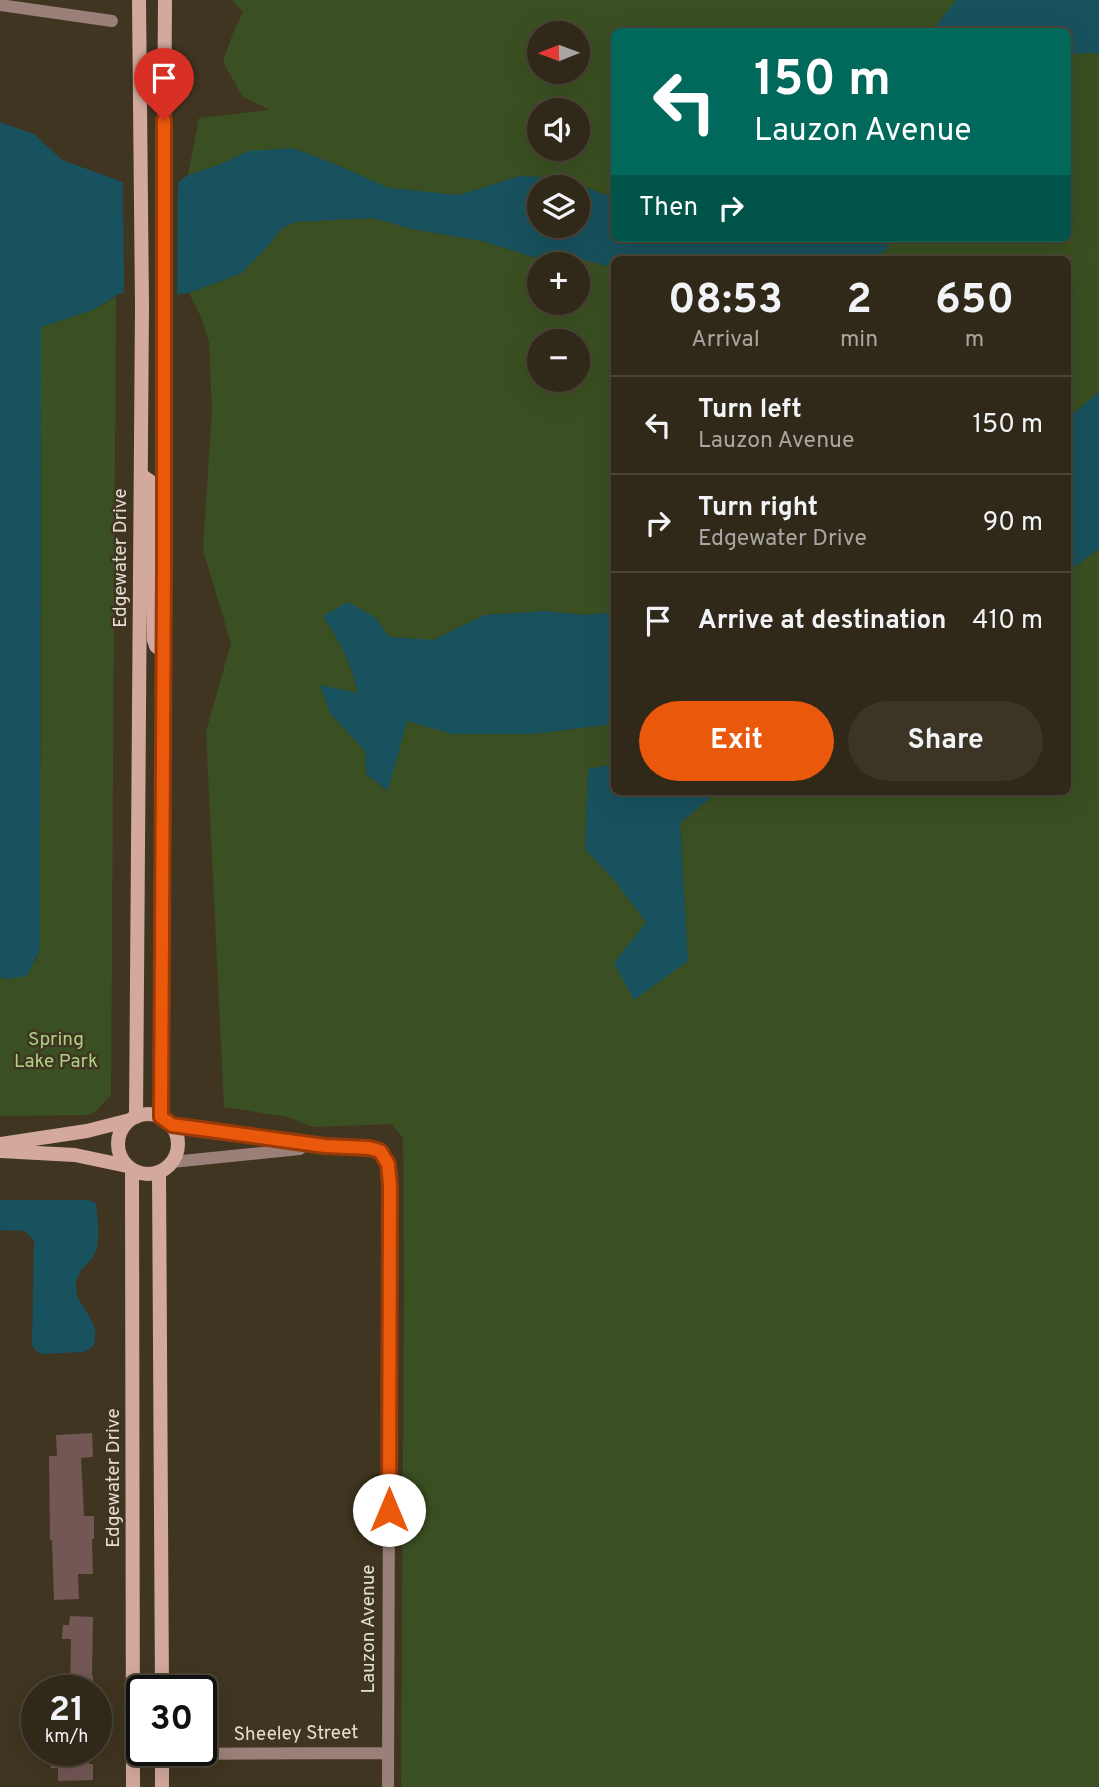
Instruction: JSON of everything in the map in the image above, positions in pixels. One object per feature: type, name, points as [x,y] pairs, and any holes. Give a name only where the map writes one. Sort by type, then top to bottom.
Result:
[{"type":"street","name":"Edgewater Drive","points":[[133,1118],[142,306],[139,0]]},
{"type":"street","points":[[0,1151],[75,1155],[142,1173],[159,1172],[172,1162],[177,1146],[177,1138],[166,1121],[163,306],[165,0]]},
{"type":"street","points":[[0,5],[112,21]]},
{"type":"street","points":[[141,475],[150,481],[153,500],[154,640],[164,653]]},
{"type":"street","points":[[0,1144],[87,1131],[145,1115],[166,1121]]},
{"type":"street","points":[[130,1168],[119,1151],[118,1143],[120,1135],[133,1118]]},
{"type":"street","name":"Lauzon Avenue","points":[[166,1121],[325,1146],[369,1148],[380,1151],[388,1164],[388,1787]]},
{"type":"street","name":"Lauzon Avenue","points":[[172,1162],[325,1146]]},
{"type":"street","name":"Edgewater Drive","points":[[130,1168],[133,1787]]},
{"type":"street","points":[[159,1172],[162,1675]]},
{"type":"street","name":"Sheeley Street","points":[[217,1752],[388,1753]]},
{"type":"street","points":[[162,1766],[162,1787]]},
{"type":"green space","points":[[232,0],[956,0],[934,28],[611,28],[611,197],[590,189],[590,175],[520,176],[459,195],[389,188],[293,148],[218,165],[188,175],[199,118],[270,110],[243,97],[223,62],[243,12]]},
{"type":"green space","points":[[1071,54],[1099,54],[1099,392],[1071,415],[1071,256],[879,256],[891,242],[1071,242]]},
{"type":"green space","points":[[373,218],[417,230],[482,241],[527,255],[527,315],[590,315],[590,261],[611,267],[611,612],[585,615],[545,611],[485,615],[433,640],[389,637],[376,618],[323,616],[344,653],[358,693],[320,685],[330,713],[365,751],[366,774],[387,791],[407,720],[452,734],[533,734],[611,724],[611,765],[588,769],[585,849],[647,922],[614,963],[688,961],[680,823],[714,795],[1071,795],[1071,570],[1099,549],[1099,1787],[401,1787],[403,1138],[392,1124],[313,1127],[288,1117],[224,1107],[206,732],[231,643],[203,550],[212,410],[209,342],[189,293],[242,273],[281,229],[295,222]]},
{"type":"green space","name":"Spring Lake Park","points":[[116,297],[111,1095],[89,1115],[0,1116],[0,977],[5,979],[36,961],[40,938],[41,327],[93,310]]},
{"type":"water","points":[[956,0],[1099,0],[1099,54],[1071,54],[1071,28],[934,28]]},
{"type":"water","points":[[0,122],[34,134],[62,160],[131,186],[167,191],[188,175],[249,151],[293,148],[389,188],[459,195],[520,176],[527,176],[527,238],[590,238],[590,189],[611,197],[611,242],[891,242],[879,256],[611,256],[611,267],[590,261],[590,252],[527,252],[527,255],[482,241],[417,230],[373,218],[295,222],[281,229],[242,273],[189,293],[121,293],[93,310],[41,327],[40,938],[39,952],[27,976],[5,979],[0,977]]},
{"type":"water","points":[[1099,392],[1099,549],[1071,570],[1071,415]]},
{"type":"water","points":[[348,602],[376,618],[389,637],[433,640],[485,615],[545,611],[585,615],[611,612],[611,724],[533,734],[452,734],[407,721],[388,791],[366,774],[365,751],[330,713],[320,685],[358,693],[344,653],[323,616]]},
{"type":"water","points":[[611,765],[611,795],[714,795],[680,823],[688,961],[634,1000],[614,963],[646,922],[614,880],[585,849],[588,769]]},
{"type":"water","points":[[0,1200],[88,1200],[96,1203],[96,1252],[80,1272],[76,1285],[78,1297],[95,1332],[94,1346],[84,1352],[41,1354],[32,1345],[34,1241],[25,1231],[0,1230]]},
{"type":"pier","points":[[178,178],[177,298],[124,297],[123,179],[132,183],[166,187]]},
{"type":"building","points":[[92,1433],[93,1457],[81,1458],[84,1516],[94,1516],[93,1574],[78,1574],[79,1599],[54,1600],[49,1456],[57,1456],[56,1435]]},
{"type":"building","points":[[70,1616],[93,1617],[92,1675],[70,1675],[71,1639],[62,1639],[63,1625],[69,1625]]},
{"type":"building","points":[[93,1766],[93,1780],[58,1781],[58,1768],[51,1768]]},
{"type":"route","points":[[164,120],[161,1117],[172,1125],[232,1134],[325,1146],[369,1148],[380,1151],[384,1157],[388,1164],[390,1186],[389,1510]]}]
